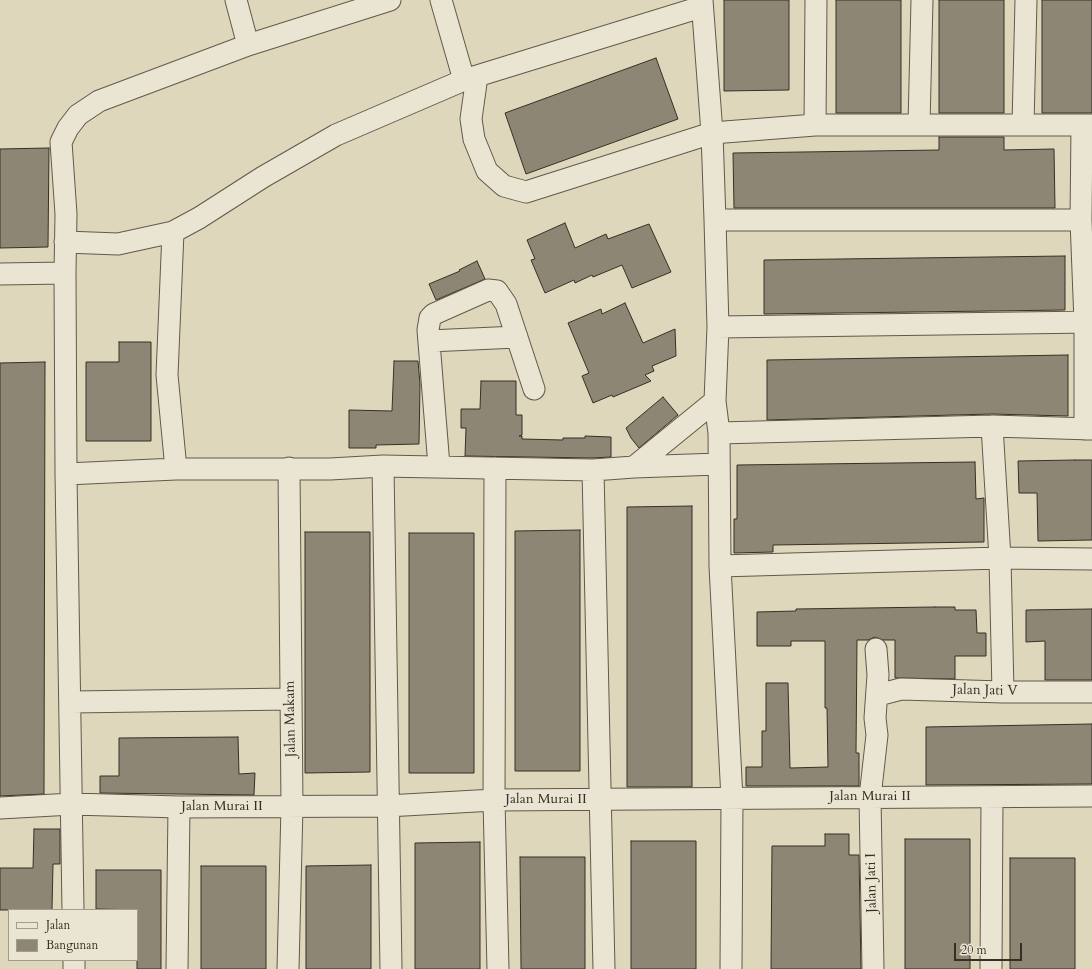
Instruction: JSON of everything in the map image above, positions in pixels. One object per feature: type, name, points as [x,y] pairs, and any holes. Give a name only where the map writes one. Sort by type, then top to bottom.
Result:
[{"type":"street","points":[[236,0],[248,45]]},
{"type":"street","points":[[73,909],[71,702],[66,474],[66,214],[61,142],[68,128],[78,115],[99,101],[122,91],[248,45],[340,8],[390,0]]},
{"type":"street","points":[[441,0],[471,78],[471,119],[474,139],[487,171],[504,186],[526,192],[712,133],[815,125],[1087,126],[1081,220],[1088,322],[1089,429],[992,426],[719,433]]},
{"type":"street","points":[[815,125],[816,0]]},
{"type":"street","points":[[919,125],[922,0]]},
{"type":"street","points":[[1023,125],[1026,0]]},
{"type":"street","points":[[65,242],[118,244],[173,232],[336,135],[471,78],[701,4],[712,133],[715,220],[718,327],[715,400],[719,433],[718,464],[720,566],[732,799],[731,969]]},
{"type":"street","points":[[715,220],[1081,220]]},
{"type":"street","points":[[173,232],[167,375],[176,469]]},
{"type":"street","points":[[0,274],[65,273]]},
{"type":"street","points":[[439,466],[428,330],[430,318],[434,314],[491,289],[497,291],[506,304],[534,389]]},
{"type":"street","points":[[718,327],[1088,322]]},
{"type":"street","points":[[429,341],[517,337]]},
{"type":"street","points":[[634,467],[715,400]]},
{"type":"street","points":[[992,426],[1000,558],[1003,692]]},
{"type":"street","points":[[66,474],[176,469],[330,469],[383,466],[593,470],[718,464]]},
{"type":"street","points":[[383,466],[387,806],[391,969]]},
{"type":"street","name":"Jalan Makam","points":[[288,969],[292,807],[289,468]]},
{"type":"street","points":[[495,468],[494,800],[498,969]]},
{"type":"street","points":[[593,470],[604,969]]},
{"type":"street","points":[[720,566],[1000,558],[1092,559]]},
{"type":"street","name":"Jalan Jati I","points":[[873,969],[870,796],[877,735],[876,718],[878,695],[876,649]]},
{"type":"street","name":"Jalan Jati V","points":[[878,695],[901,689],[1003,692],[1092,692]]},
{"type":"street","points":[[71,702],[291,699]]},
{"type":"street","name":"Jalan Murai II","points":[[0,808],[72,804],[292,807],[387,806],[494,800],[600,801],[870,796],[992,798],[1092,796]]},
{"type":"street","points":[[991,969],[992,798]]},
{"type":"street","points":[[177,969],[179,806]]},
{"type":"building","points":[[724,0],[789,0],[789,90],[724,91]]},
{"type":"building","points":[[836,0],[901,0],[901,113],[836,113]]},
{"type":"building","points":[[939,0],[1004,0],[1004,113],[939,113]]},
{"type":"building","points":[[1042,0],[1092,0],[1092,113],[1042,113]]},
{"type":"building","points":[[656,58],[678,119],[526,174],[505,113]]},
{"type":"building","points":[[939,137],[1004,137],[1004,150],[1054,149],[1055,208],[734,208],[733,153],[939,150]]},
{"type":"building","points":[[49,148],[48,247],[0,248],[0,149]]},
{"type":"building","points":[[565,223],[575,248],[606,234],[608,239],[649,224],[671,272],[632,288],[622,265],[593,277],[592,275],[575,283],[574,280],[545,293],[531,260],[535,259],[527,240]]},
{"type":"building","points":[[1065,256],[1065,310],[764,314],[764,260]]},
{"type":"building","points":[[477,261],[485,279],[436,300],[429,284],[460,271],[459,270]]},
{"type":"building","points":[[625,303],[643,343],[675,329],[676,356],[652,366],[654,371],[645,375],[651,381],[613,397],[612,395],[593,403],[582,376],[589,373],[568,323],[601,309],[602,314]]},
{"type":"building","points":[[119,342],[151,342],[151,441],[86,441],[86,362],[119,362]]},
{"type":"building","points":[[1068,355],[1068,416],[992,414],[767,420],[767,360]]},
{"type":"building","points":[[394,361],[418,361],[420,384],[419,444],[376,445],[376,448],[349,448],[349,410],[392,411]]},
{"type":"building","points":[[45,362],[44,794],[0,796],[0,363]]},
{"type":"building","points":[[481,381],[516,381],[516,415],[522,415],[522,435],[519,436],[522,436],[522,439],[563,440],[563,438],[585,438],[585,436],[611,437],[611,457],[465,456],[466,428],[461,428],[461,409],[480,409]]},
{"type":"building","points":[[663,397],[678,415],[639,448],[631,438],[626,428]]},
{"type":"building","points":[[1092,460],[1092,540],[1038,541],[1037,493],[1019,493],[1018,461]]},
{"type":"building","points":[[975,462],[976,499],[984,498],[984,542],[773,545],[773,552],[734,553],[734,519],[737,519],[737,465]]},
{"type":"building","points":[[692,506],[692,787],[627,787],[627,507]]},
{"type":"building","points":[[580,530],[580,771],[515,771],[515,531]]},
{"type":"building","points":[[305,532],[370,532],[370,772],[305,773]]},
{"type":"building","points":[[409,533],[474,533],[474,773],[409,773]]},
{"type":"building","points":[[955,607],[955,610],[976,610],[977,633],[986,633],[986,656],[955,656],[955,679],[895,678],[895,640],[883,640],[875,637],[868,640],[857,640],[856,753],[859,753],[859,786],[746,786],[746,767],[762,767],[762,731],[766,731],[766,683],[788,683],[790,768],[828,767],[827,708],[825,708],[825,641],[791,641],[791,646],[757,646],[757,612],[796,611],[796,609]]},
{"type":"building","points":[[1092,609],[1092,680],[1045,680],[1045,641],[1026,642],[1026,610]]},
{"type":"building","points":[[1092,724],[1092,784],[926,785],[926,727]]},
{"type":"building","points":[[238,737],[239,774],[255,773],[254,795],[100,793],[100,776],[119,776],[119,738]]},
{"type":"building","points":[[34,829],[60,829],[60,864],[53,864],[52,909],[0,910],[0,868],[33,868]]},
{"type":"building","points":[[825,834],[849,834],[849,855],[859,855],[861,969],[771,969],[772,846],[825,846]]},
{"type":"building","points":[[905,839],[970,839],[970,969],[905,969]]},
{"type":"building","points":[[631,841],[696,841],[696,969],[631,969]]},
{"type":"building","points":[[480,842],[480,969],[415,969],[415,843]]},
{"type":"building","points":[[520,857],[585,857],[585,969],[521,969]]},
{"type":"building","points":[[1010,858],[1075,858],[1075,969],[1010,969]]},
{"type":"building","points":[[371,865],[371,969],[306,969],[306,866]]},
{"type":"building","points":[[201,866],[266,866],[266,969],[201,969]]},
{"type":"building","points":[[96,870],[161,870],[161,969],[137,969],[138,909],[96,909]]}]
